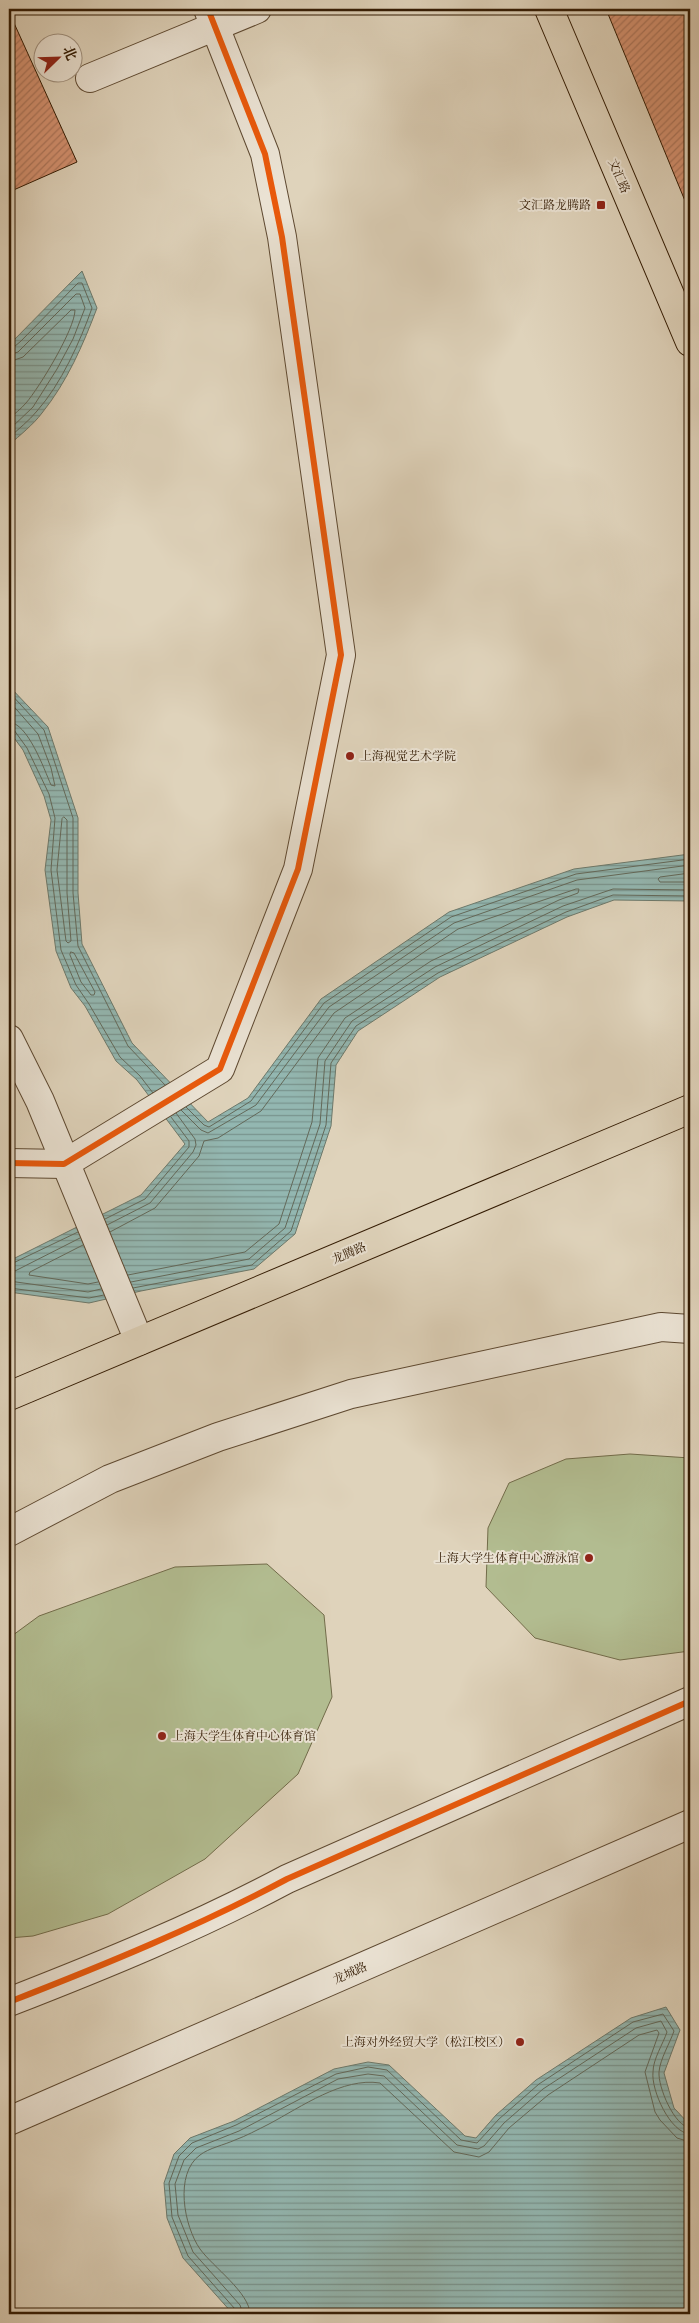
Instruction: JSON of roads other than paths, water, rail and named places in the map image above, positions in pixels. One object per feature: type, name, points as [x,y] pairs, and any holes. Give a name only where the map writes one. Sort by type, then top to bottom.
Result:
[{"type":"main road","name":"文汇路","points":[[549,9],[690,342]]},
{"type":"main road","name":"龙腾路","points":[[9,1396],[690,1109]]},
{"type":"street","points":[[90,78],[212,17],[257,9]]},
{"type":"street","points":[[9,1163],[64,1164],[220,1069],[298,869],[341,655],[282,237],[265,154],[212,17]]},
{"type":"street","points":[[9,1039],[40,1101],[64,1164],[139,1341]]},
{"type":"street","points":[[9,1532],[110,1479],[218,1437],[351,1394],[661,1327],[690,1329]]},
{"type":"street","points":[[9,2002],[108,1963],[223,1913],[287,1879],[690,1701]]},
{"type":"street","name":"龙城路","points":[[9,2121],[690,1824]]},
{"type":"water","points":[[82,271],[97,308],[86,336],[67,376],[51,401],[35,422],[9,445],[9,345]]},
{"type":"water","points":[[9,686],[48,727],[78,818],[78,893],[82,944],[132,1043],[208,1122],[248,1098],[321,999],[449,912],[574,869],[690,854],[690,901],[614,900],[567,917],[440,977],[358,1031],[336,1065],[331,1126],[295,1234],[254,1269],[89,1303],[9,1292],[9,1261],[141,1195],[185,1144],[137,1080],[116,1061],[85,1006],[71,988],[56,951],[45,870],[51,820],[44,796],[23,750],[9,731]]},
{"type":"water","name":"上海对外经贸大学（松江校区）","points":[[666,2007],[680,2030],[664,2073],[674,2108],[690,2125],[690,2314],[233,2314],[183,2258],[167,2218],[164,2183],[174,2154],[190,2138],[234,2121],[334,2069],[368,2062],[389,2065],[465,2136],[476,2138],[496,2115],[536,2080],[631,2018]]},
{"type":"place","name":"文汇路龙腾路","points":[[601,205]]},
{"type":"place","name":"上海视觉艺术学院","points":[[350,756]]},
{"type":"place","name":"上海大学生体育中心游泳馆","points":[[589,1558]]},
{"type":"place","name":"上海大学生体育中心体育馆","points":[[162,1736]]},
{"type":"place","name":"上海对外经贸大学（松江校区）","points":[[520,2042]]}]
